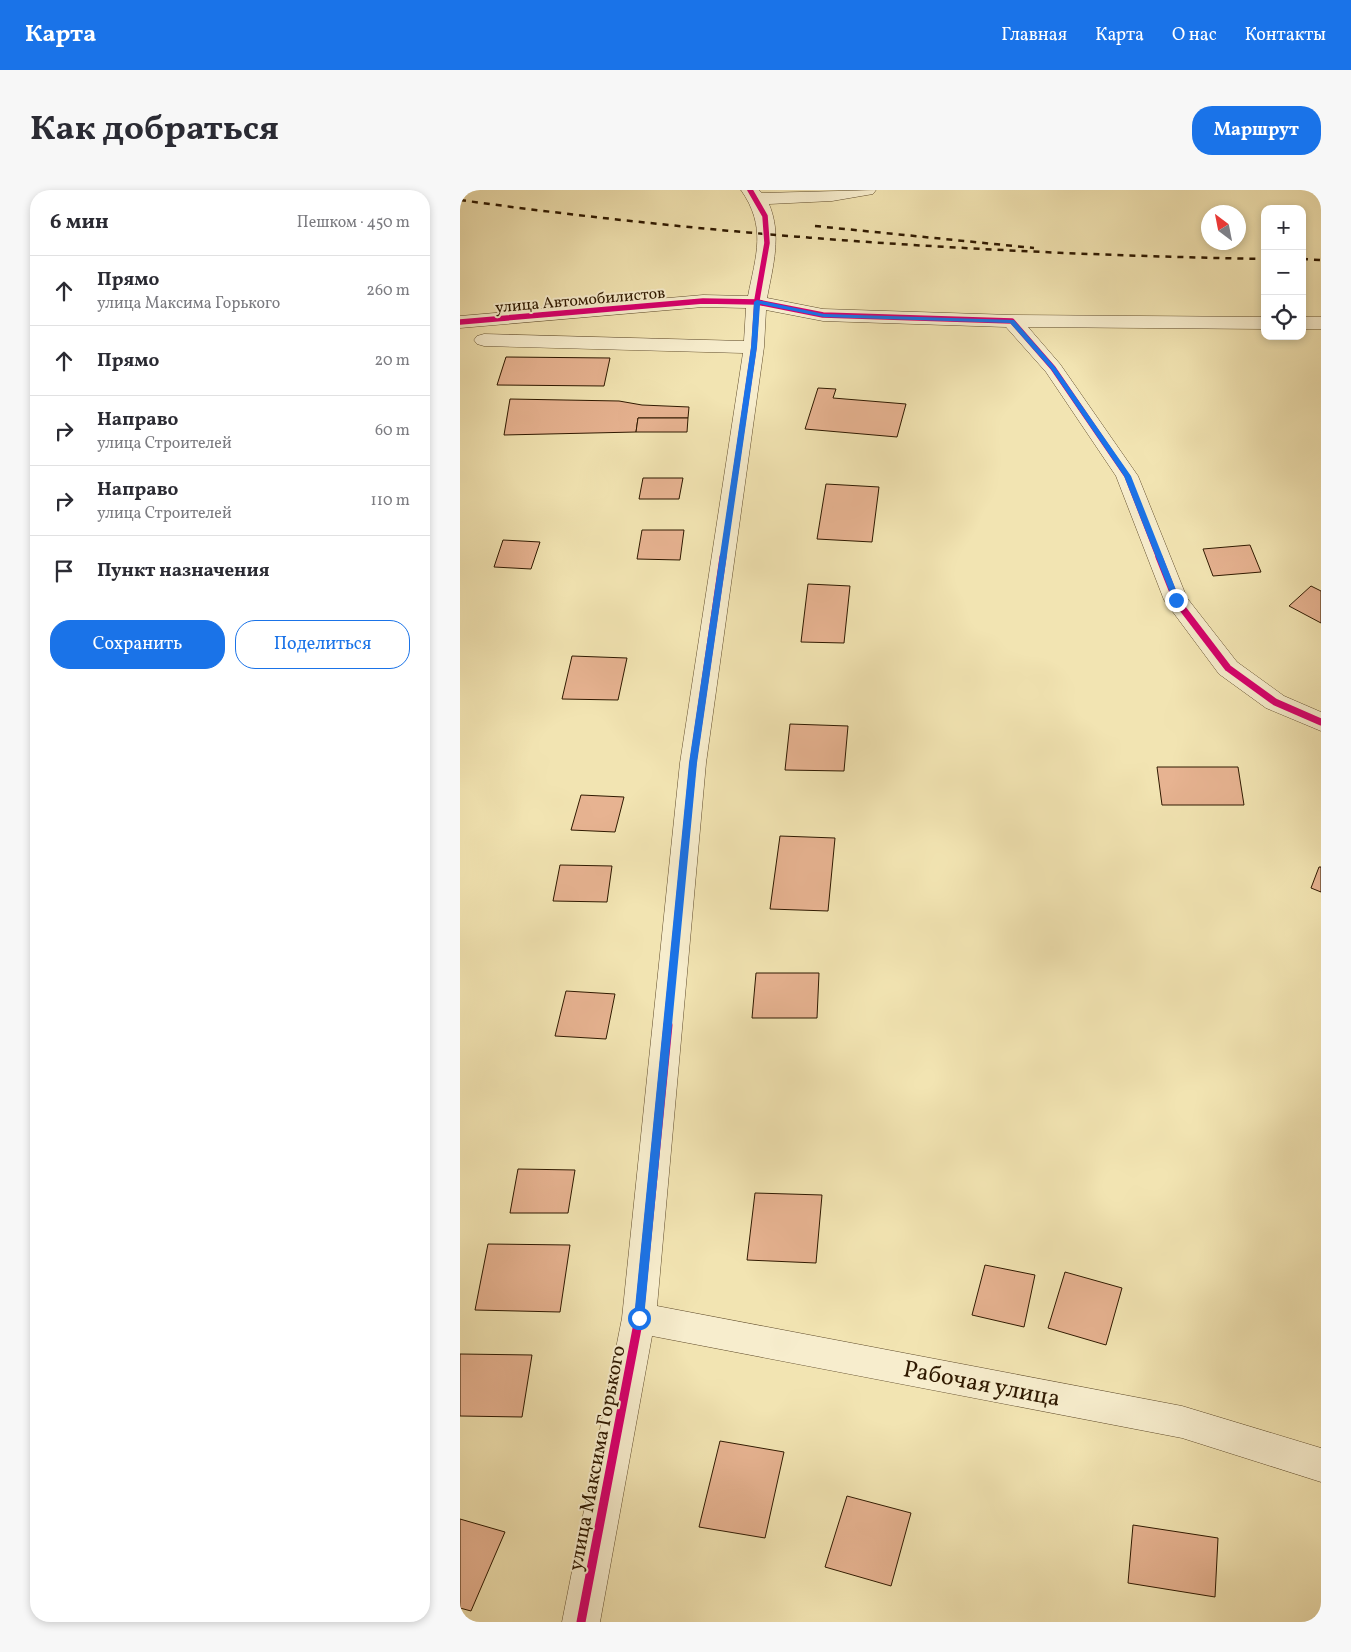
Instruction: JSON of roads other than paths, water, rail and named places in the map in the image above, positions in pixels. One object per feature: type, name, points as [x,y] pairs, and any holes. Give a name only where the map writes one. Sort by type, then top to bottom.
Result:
[{"type":"street","points":[[754,194],[832,196],[868,190]]},
{"type":"street","name":"улица Максима Горького","points":[[581,1622],[639,1318],[693,763],[754,347],[757,302],[770,237],[754,194]]},
{"type":"street","name":"улица Автомобилистов","points":[[474,328],[703,301],[757,302],[824,315],[1012,321],[1261,323]]},
{"type":"street","points":[[1012,321],[1053,368],[1127,476],[1176,600],[1228,668],[1275,702],[1321,722]]},
{"type":"street","points":[[1306,323],[1321,323]]},
{"type":"street","points":[[460,333],[474,328],[754,347]]},
{"type":"street","name":"Рабочая улица","points":[[639,1318],[1182,1422],[1321,1465]]},
{"type":"railway","points":[[460,200],[660,224],[861,242],[1063,253],[1261,259]]},
{"type":"railway","points":[[815,226],[1034,248]]},
{"type":"railway","points":[[1306,259],[1321,260]]}]
